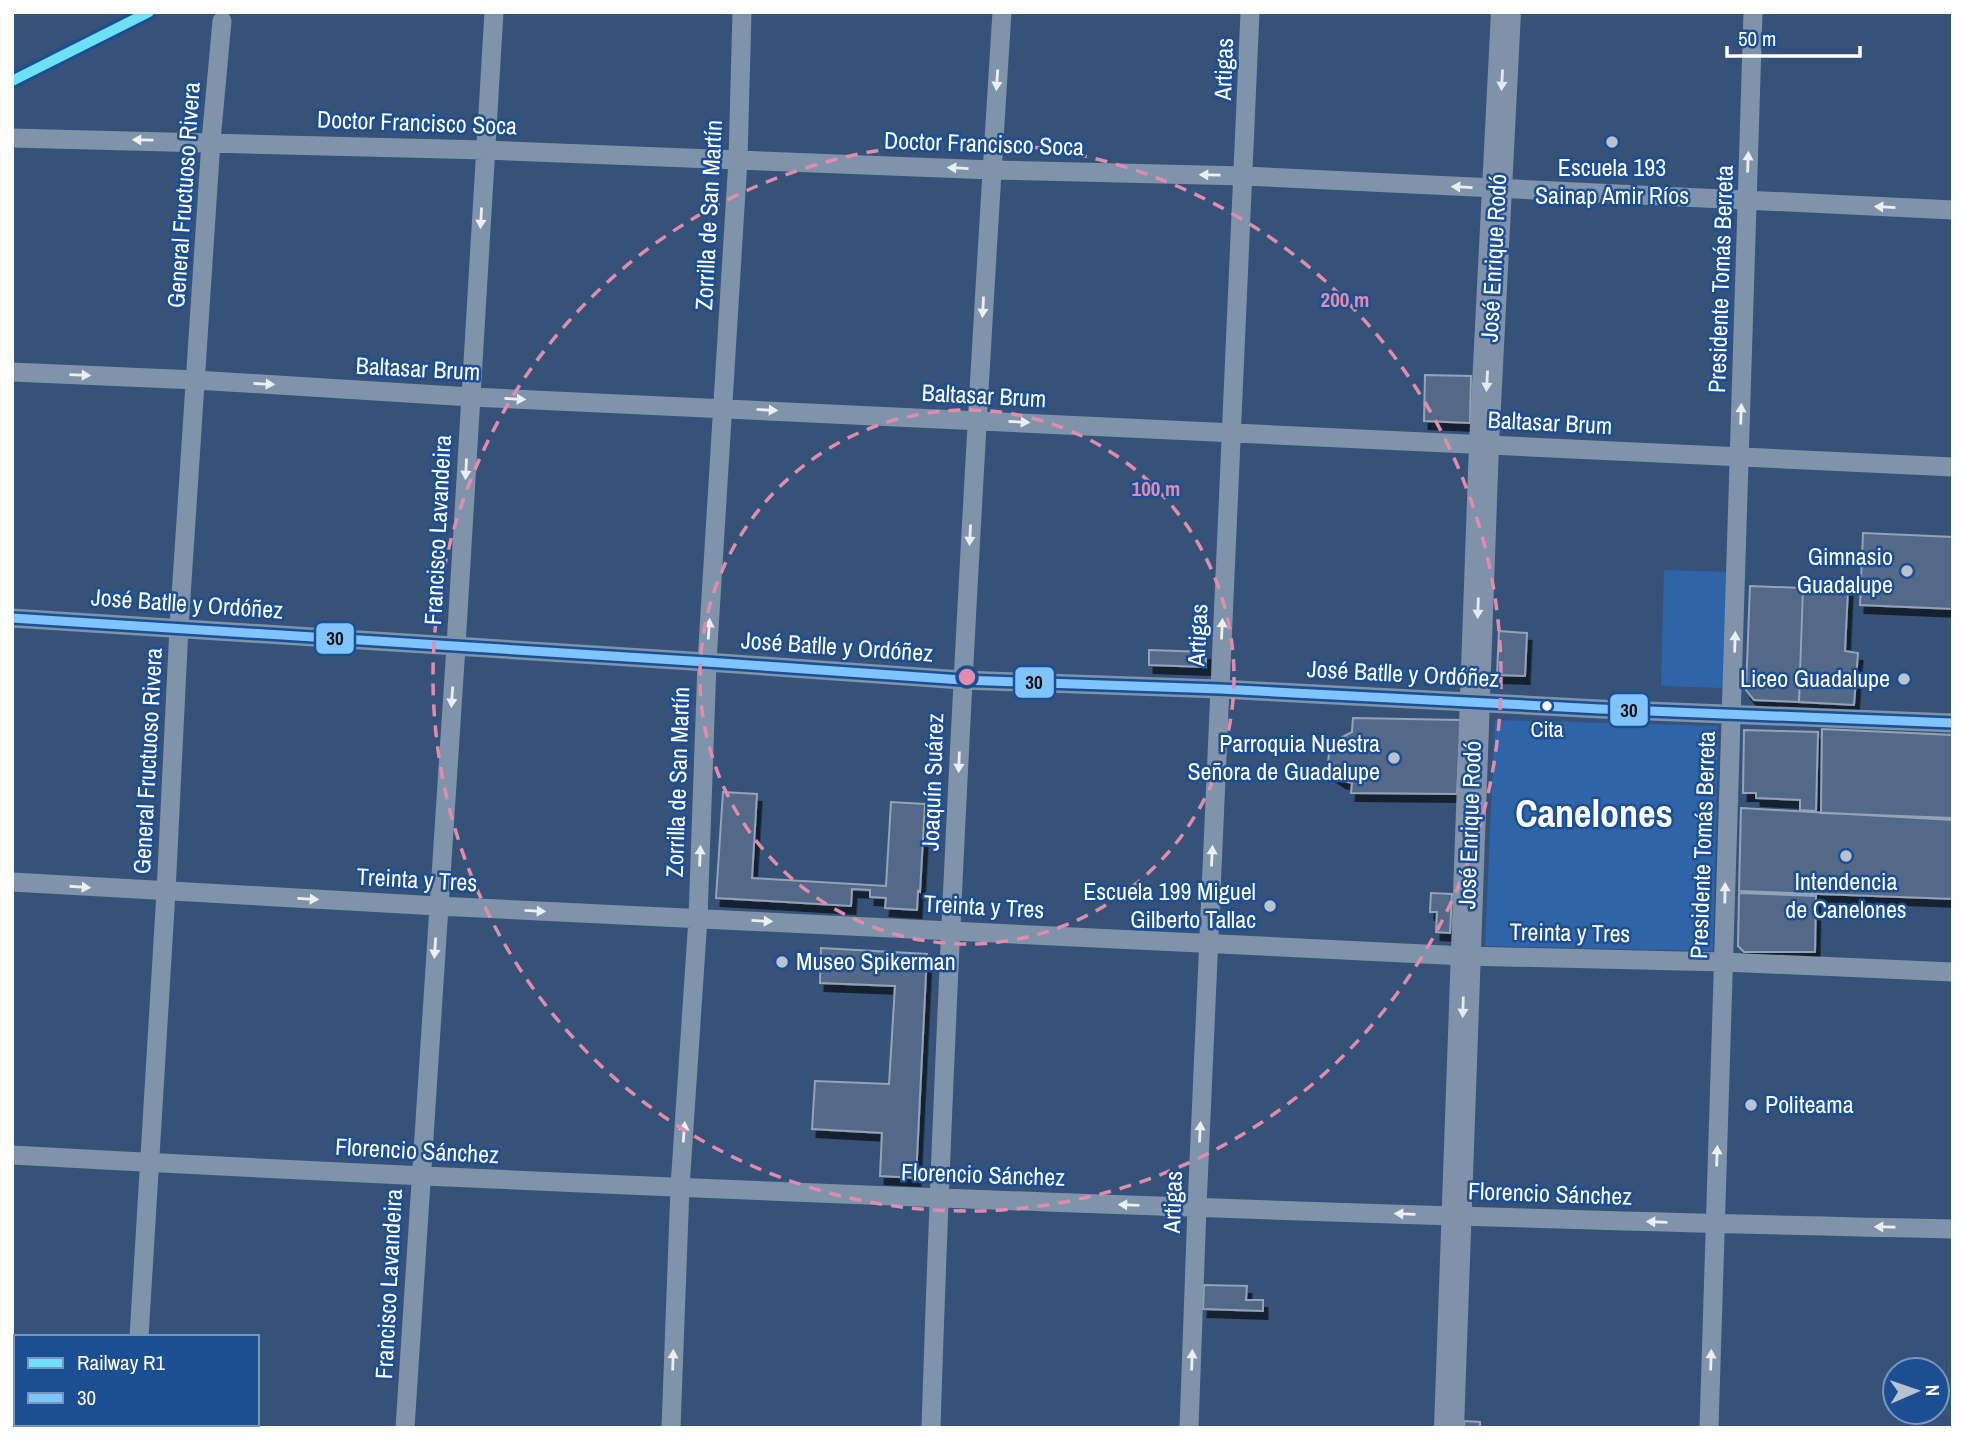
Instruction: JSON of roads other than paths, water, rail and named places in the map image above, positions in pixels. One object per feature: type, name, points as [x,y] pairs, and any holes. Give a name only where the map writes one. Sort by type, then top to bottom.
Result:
[{"type":"highway","name":"José Enrique Rodó","points":[[1448,1428],[1484,444],[1506,12]]},
{"type":"street","name":"Francisco Lavandeira","points":[[405,1428],[494,12]]},
{"type":"street","name":"Zorrilla de San Martín","points":[[671,1428],[680,1187],[698,918],[707,662],[738,159],[742,12]]},
{"type":"street","name":"Joaquín Suárez","points":[[932,1428],[939,1198],[962,680],[1002,12]]},
{"type":"street","name":"Artigas","points":[[1189,1428],[1250,12]]},
{"type":"street","name":"Presidente Tomás Berreta","points":[[1709,1428],[1753,12]]},
{"type":"street","name":"General Fructuoso Rivera","points":[[139,1335],[179,627],[211,141],[222,21]]},
{"type":"street","name":"Doctor Francisco Soca","points":[[12,138],[211,141],[992,170],[1244,176],[1953,210]]},
{"type":"street","name":"Baltasar Brum","points":[[12,373],[1953,467]]},
{"type":"street","name":"José Batlle y Ordóñez","points":[[12,618],[962,680],[1220,689],[1953,723]]},
{"type":"street","name":"Treinta y Tres","points":[[12,882],[438,906],[1465,956],[1724,962],[1953,972]]},
{"type":"street","name":"Florencio Sánchez","points":[[12,1155],[420,1177],[939,1198],[1714,1224],[1953,1228]]},
{"type":"street","points":[[134,1427],[142,1428]]},
{"type":"rail line","name":"R1","points":[[12,81],[149,12]]},
{"type":"place","name":"Escuela 193 Sainap Amir Ríos","points":[[1612,142]]},
{"type":"place","name":"Gimnasio Guadalupe","points":[[1907,571]]},
{"type":"place","name":"Liceo Guadalupe","points":[[1904,679]]},
{"type":"place","name":"Cita","points":[[1547,706]]},
{"type":"place","name":"Parroquia Nuestra Señora de Guadalupe","points":[[1394,758]]},
{"type":"place","name":"Intendencia de Canelones","points":[[1846,856]]},
{"type":"place","name":"Escuela 199 Miguel Gilberto Tallac","points":[[1270,906]]},
{"type":"place","name":"Museo Spikerman","points":[[782,962]]},
{"type":"place","name":"Politeama","points":[[1751,1105]]},
{"type":"district","name":"Canelones","points":[[1594,814]]}]
